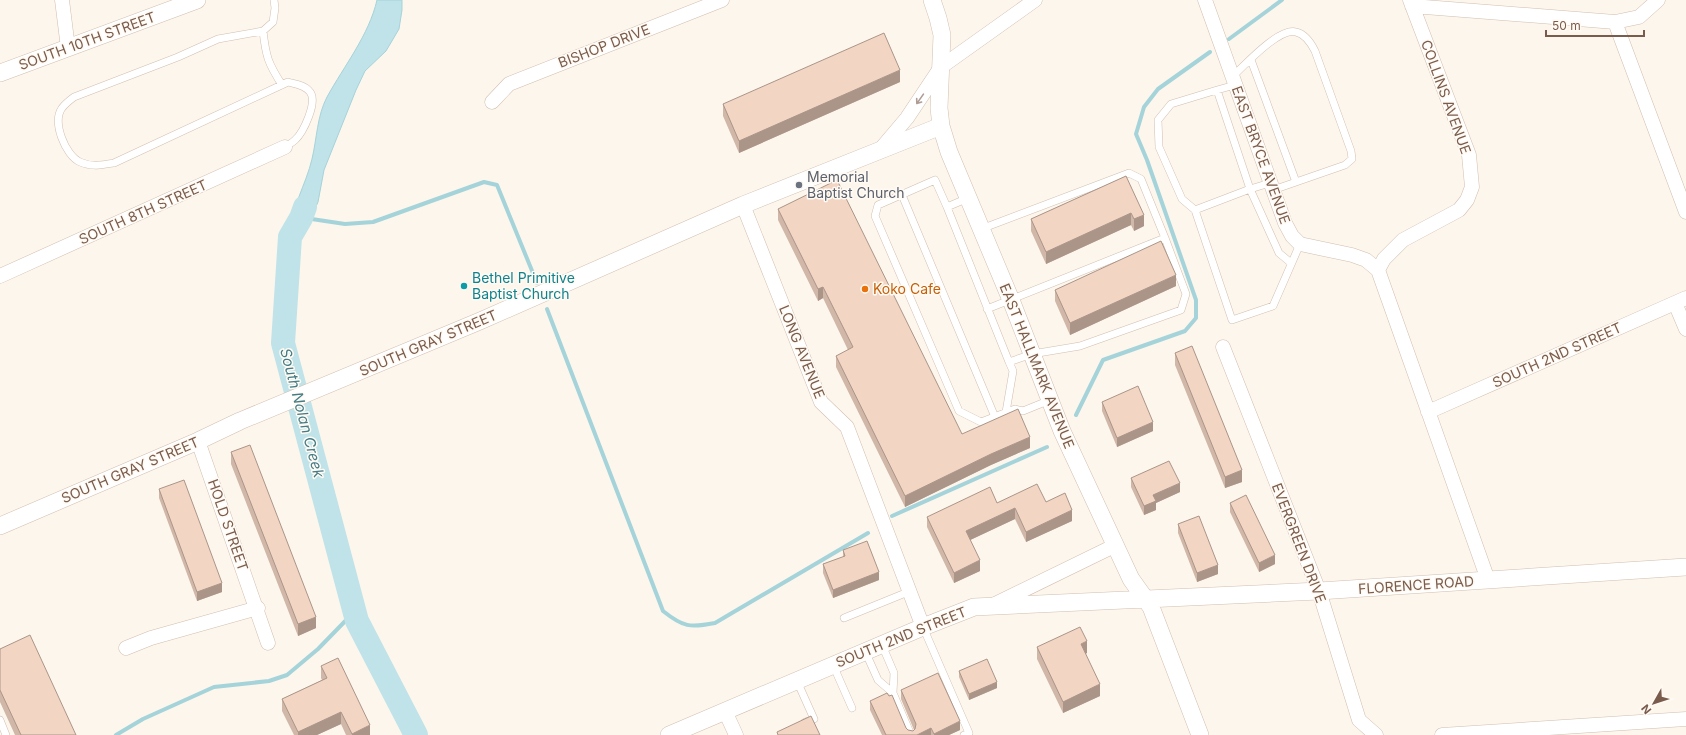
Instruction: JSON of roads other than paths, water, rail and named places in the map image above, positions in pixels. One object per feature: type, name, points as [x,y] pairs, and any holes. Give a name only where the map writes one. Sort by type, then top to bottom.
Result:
[{"type":"street","points":[[62,0],[68,48]]},
{"type":"street","name":"SOUTH 10TH STREET","points":[[0,73],[196,0]]},
{"type":"street","name":"BISHOP DRIVE","points":[[492,102],[509,84],[722,0]]},
{"type":"street","name":"EAST HALLMARK AVENUE","points":[[932,0],[942,35],[939,108],[941,126],[949,152],[1011,300],[1062,431],[1131,579],[1151,607],[1200,735]]},
{"type":"street","name":"SOUTH GRAY STREET","points":[[879,151],[907,118],[941,67],[1034,0]]},
{"type":"street","name":"EAST BRYCE AVENUE","points":[[1205,0],[1285,223],[1292,236],[1300,244]]},
{"type":"street","points":[[1411,3],[1615,22],[1639,17],[1658,0]]},
{"type":"street","name":"COLLINS AVENUE","points":[[1378,270],[1384,259],[1403,240],[1459,210],[1467,200],[1472,187],[1469,156],[1411,3]]},
{"type":"street","points":[[1615,22],[1686,212]]},
{"type":"street","name":"SOUTH GRAY STREET","points":[[0,526],[198,441],[240,421],[480,321],[743,205],[941,126]]},
{"type":"street","name":"SOUTH 8TH STREET","points":[[0,276],[285,147]]},
{"type":"street","name":"LONG AVENUE","points":[[743,205],[821,402],[847,427],[908,592],[923,627]]},
{"type":"street","points":[[1300,244],[1352,254],[1366,260],[1378,270],[1488,580]]},
{"type":"street","points":[[1680,300],[1686,330]]},
{"type":"street","name":"SOUTH 2ND STREET","points":[[1428,412],[1680,300]]},
{"type":"street","name":"EVERGREEN DRIVE","points":[[1223,347],[1319,591],[1359,720],[1376,735]]},
{"type":"street","name":"HOLD STREET","points":[[198,441],[258,608],[268,643]]},
{"type":"street","points":[[989,607],[1116,546]]},
{"type":"street","name":"FLORENCE ROAD","points":[[1146,600],[1319,591],[1686,567]]},
{"type":"street","name":"SOUTH 2ND STREET","points":[[669,735],[881,644],[974,607],[1146,600]]},
{"type":"street","points":[[126,648],[152,638],[258,608]]},
{"type":"street","points":[[725,711],[736,735]]},
{"type":"street","points":[[1442,735],[1686,719]]},
{"type":"lane","points":[[274,0],[275,8],[273,22],[263,31],[218,39],[178,57],[74,97],[62,108],[58,124],[65,147],[78,162],[93,166],[114,163],[288,82],[300,85],[310,92],[313,101],[307,120],[296,140],[285,147]]},
{"type":"lane","points":[[263,31],[265,50],[269,64],[282,85]]},
{"type":"lane","points":[[1195,210],[1250,189],[1296,182],[1345,165],[1350,161],[1352,156],[1315,51],[1310,42],[1303,35],[1291,31],[1268,42],[1234,81],[1216,90],[1171,104],[1158,120],[1159,146],[1182,200],[1195,210],[1232,320],[1273,306],[1300,244]]},
{"type":"lane","points":[[1251,60],[1296,182]]},
{"type":"lane","points":[[1216,90],[1250,189],[1279,253],[1291,263]]},
{"type":"lane","points":[[981,229],[1129,173],[1141,179],[1186,294],[1181,310],[1080,346],[1032,354],[1008,362]]},
{"type":"lane","points":[[1006,412],[1013,371],[1008,362],[935,180],[878,205],[875,216],[959,411],[981,422],[1015,409],[1023,411],[1050,400]]},
{"type":"lane","points":[[902,195],[995,417]]},
{"type":"lane","points":[[947,208],[968,198]]},
{"type":"lane","points":[[987,309],[1165,238]]},
{"type":"lane","points":[[844,618],[908,592]]},
{"type":"lane","points":[[923,627],[969,733],[964,735]]},
{"type":"lane","points":[[881,644],[894,673],[893,693]]},
{"type":"lane","points":[[866,651],[878,680],[893,693],[911,735]]},
{"type":"lane","points":[[833,665],[852,708]]},
{"type":"lane","points":[[797,680],[814,719],[801,724]]},
{"type":"lane","points":[[0,720],[6,735]]},
{"type":"water","points":[[377,0],[402,0],[399,29],[386,51],[365,71],[324,170],[318,202],[307,227],[290,237],[295,207],[314,151],[321,112],[327,97],[368,26]]},
{"type":"waterway","points":[[1229,39],[1282,0]]},
{"type":"waterway","points":[[1076,415],[1103,360],[1185,331],[1196,318],[1196,300],[1147,160],[1136,134],[1144,107],[1158,89],[1210,52]]},
{"type":"waterway","points":[[305,218],[345,224],[373,222],[484,182],[497,185],[537,283]]},
{"type":"waterway","name":"South Nolan Creek","points":[[305,207],[301,218],[290,237],[283,343],[357,621],[416,735]]},
{"type":"waterway","points":[[547,309],[663,611],[670,616],[682,623],[693,626],[715,623],[868,533]]},
{"type":"waterway","points":[[892,516],[1047,447]]},
{"type":"waterway","points":[[116,735],[143,719],[214,687],[269,681],[287,675],[318,649],[355,611]]},
{"type":"place","name":"Memorial Baptist Church","points":[[799,185]]},
{"type":"place","name":"Bethel Primitive Baptist Church","points":[[464,286]]},
{"type":"place","name":"Koko Cafe","points":[[865,289]]}]
